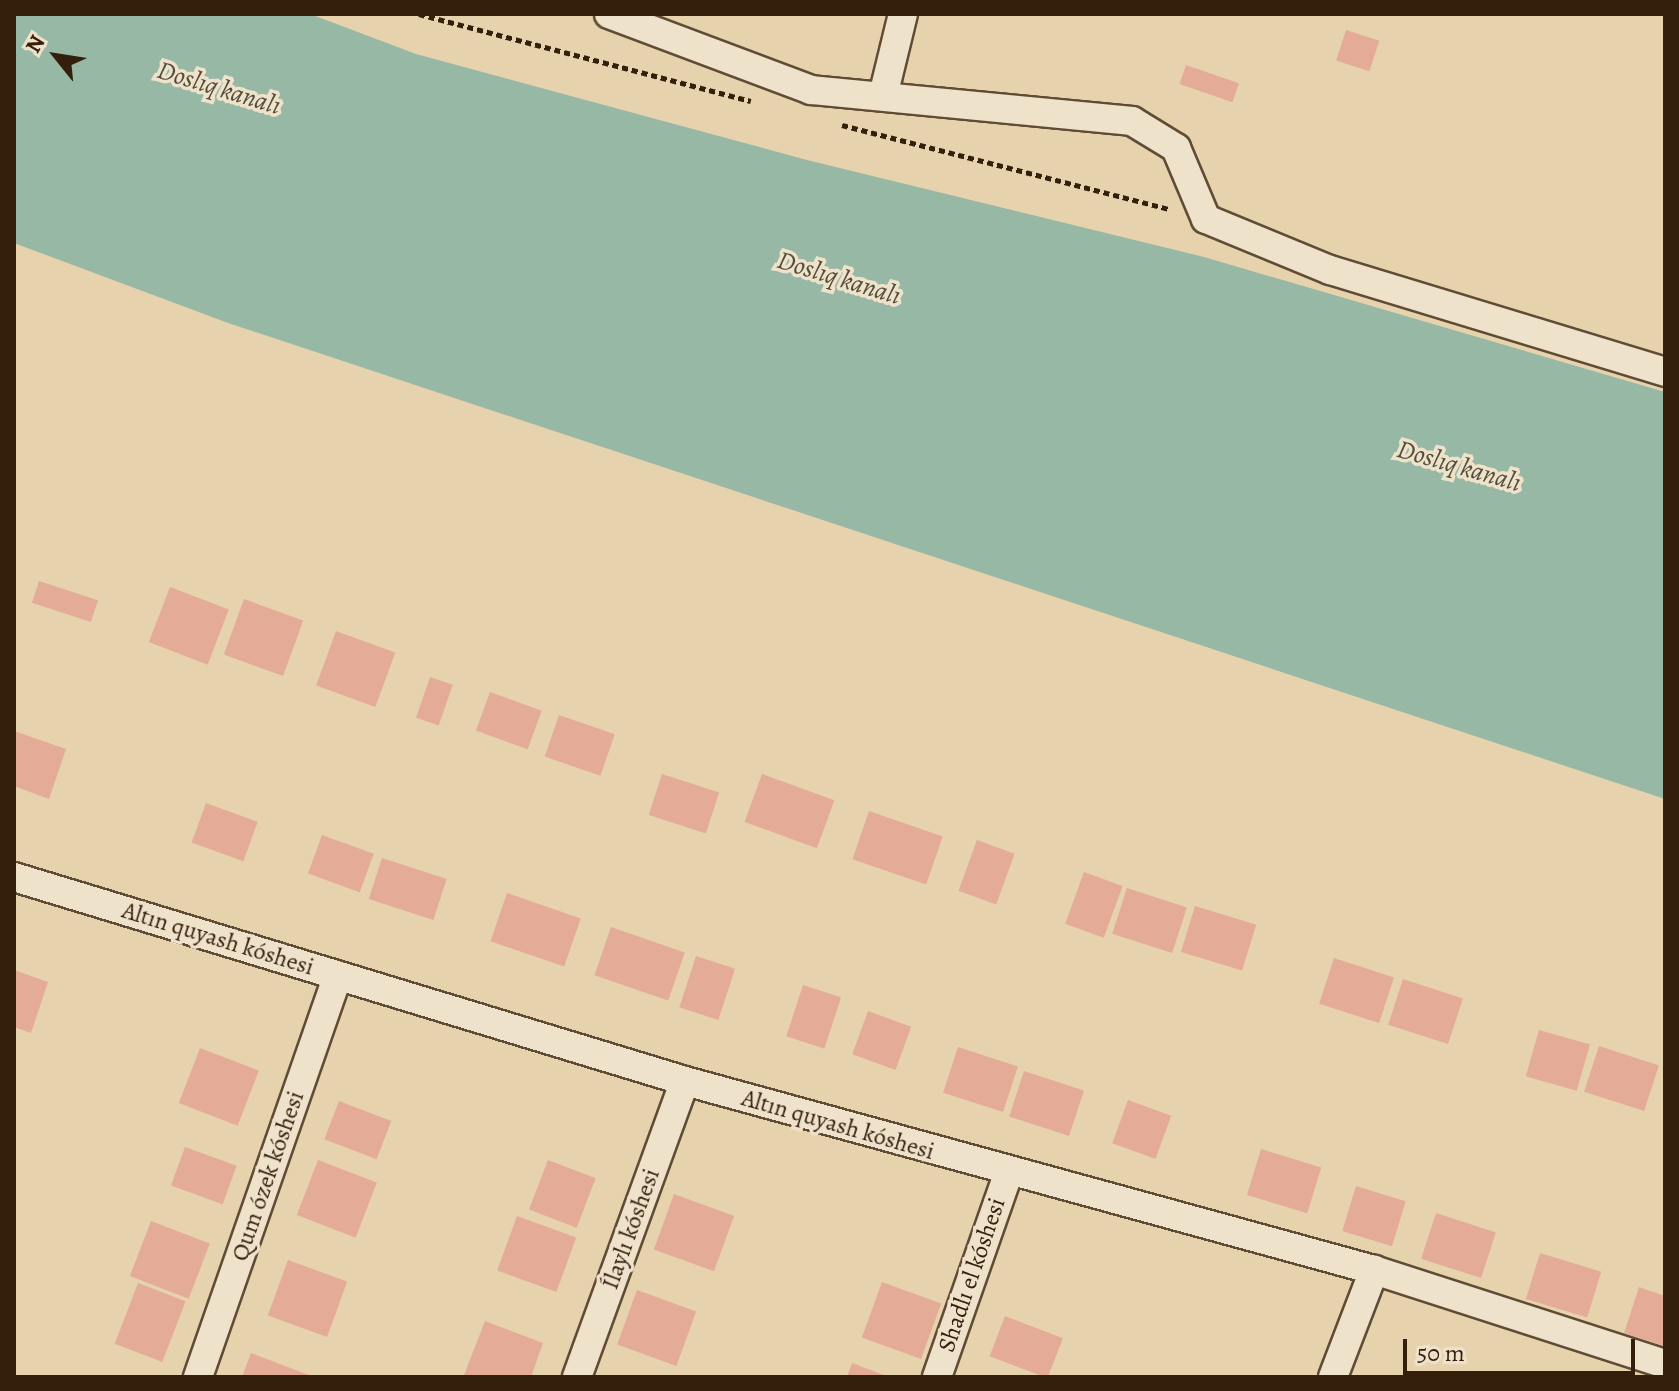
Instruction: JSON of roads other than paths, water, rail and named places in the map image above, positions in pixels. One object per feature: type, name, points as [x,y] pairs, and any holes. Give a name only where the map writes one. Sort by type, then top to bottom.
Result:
[{"type":"street","points":[[609,14],[811,90],[1132,121],[1176,148],[1206,219],[1330,270],[1665,372]]},
{"type":"street","points":[[883,96],[903,14]]},
{"type":"street","name":"Altın quyash kóshesi","points":[[14,877],[685,1081],[1008,1174],[1374,1270],[1665,1364]]},
{"type":"street","name":"Qum ózek kóshesi","points":[[198,1377],[338,976]]},
{"type":"street","name":"Ílaylı kóshesi","points":[[577,1377],[685,1081]]},
{"type":"street","name":"Shadlı el kóshesi","points":[[937,1377],[1008,1174]]},
{"type":"street","points":[[1333,1377],[1374,1270]]},
{"type":"water","name":"Doslıq kanalı","points":[[14,14],[310,14],[416,54],[807,160],[1204,257],[1665,392],[1665,799],[228,323],[14,243]]}]
